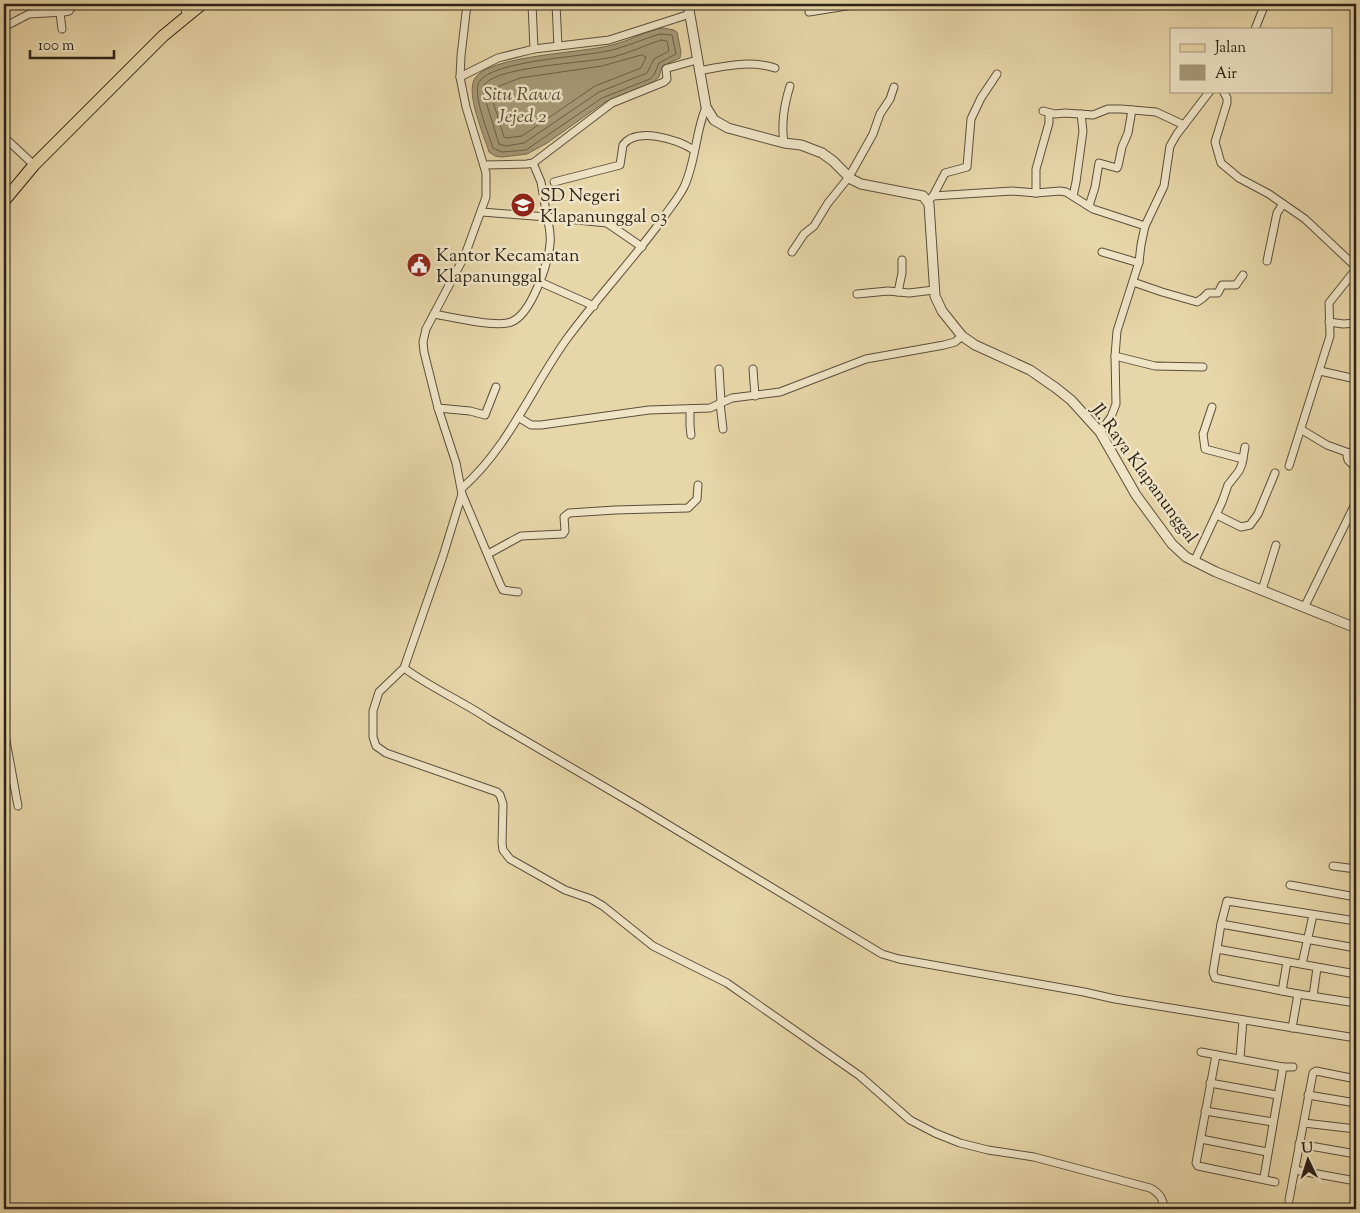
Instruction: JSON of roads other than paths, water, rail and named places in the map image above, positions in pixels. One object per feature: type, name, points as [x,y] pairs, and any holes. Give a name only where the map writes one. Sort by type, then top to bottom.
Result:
[{"type":"main road","points":[[4,201],[34,164],[163,36],[185,10],[202,4]]},
{"type":"street","points":[[4,27],[29,14],[60,13],[69,10],[74,4]]},
{"type":"street","points":[[467,4],[460,77],[466,107],[484,165],[487,186],[486,197],[465,255],[426,329],[423,342],[438,408],[456,463],[462,491],[488,554],[495,577],[503,590],[518,592]]},
{"type":"street","points":[[532,4],[534,49]]},
{"type":"street","points":[[556,4],[558,46]]},
{"type":"street","points":[[688,4],[706,107],[714,120],[728,128],[784,143],[801,145],[822,153],[833,161],[849,178],[872,187],[931,198],[1012,191],[1060,191],[1073,196],[1089,206],[1145,226]]},
{"type":"street","points":[[809,12],[839,5],[860,4]]},
{"type":"street","points":[[1256,28],[1265,4]]},
{"type":"street","points":[[60,13],[62,29]]},
{"type":"street","points":[[460,77],[498,58],[534,49],[609,40],[690,14]]},
{"type":"street","points":[[484,165],[521,165],[533,163],[612,103],[664,82],[667,79],[666,70],[668,68],[697,60]]},
{"type":"street","points":[[699,71],[747,64],[763,64],[775,68]]},
{"type":"street","points":[[931,198],[945,173],[968,167],[971,119],[981,98],[997,74]]},
{"type":"street","points":[[784,143],[782,129],[784,105],[790,86]]},
{"type":"street","points":[[792,252],[804,234],[814,226],[828,203],[849,178],[873,134],[880,114],[890,99],[894,87]]},
{"type":"street","points":[[1100,432],[1111,417],[1116,404],[1115,356],[1118,326],[1133,282],[1145,226],[1164,186],[1170,146],[1209,92]]},
{"type":"street","points":[[1224,92],[1228,98],[1215,142],[1221,163],[1239,178],[1269,194],[1305,219],[1356,268],[1330,300],[1328,306],[1330,336],[1302,430],[1289,466]]},
{"type":"street","points":[[706,107],[698,128],[692,169],[683,189],[642,247],[566,340],[494,455],[462,491],[443,556],[404,668],[379,692],[373,711],[372,723],[376,746],[386,753],[497,792],[503,804],[503,850],[510,859],[565,890],[603,906],[647,942],[728,983],[860,1076],[902,1114],[922,1126],[960,1143],[988,1150],[1034,1157],[1150,1188],[1159,1193],[1165,1209]]},
{"type":"street","points":[[1036,192],[1036,169],[1049,122],[1046,112],[1093,115],[1111,108],[1156,112],[1184,125]]},
{"type":"street","points":[[1089,206],[1095,187],[1099,163],[1117,168],[1118,166],[1122,147],[1128,133],[1132,110]]},
{"type":"street","points":[[1073,196],[1083,131],[1081,114]]},
{"type":"street","points":[[554,182],[620,164],[623,145],[630,139],[653,136],[667,138],[694,150]]},
{"type":"street","points":[[4,137],[34,164]]},
{"type":"street","points":[[434,314],[503,324],[518,318],[528,305],[540,282],[550,244],[541,182],[533,163]]},
{"type":"street","name":"Jl. Raya Klapanunggal","points":[[931,198],[934,290],[942,311],[962,336],[975,345],[1030,370],[1056,388],[1084,413],[1100,432],[1136,495],[1172,544],[1186,557],[1304,608],[1356,628]]},
{"type":"street","points":[[1268,261],[1276,218],[1283,204]]},
{"type":"street","points":[[482,212],[607,223],[642,247]]},
{"type":"street","points":[[1102,252],[1138,263]]},
{"type":"street","points":[[898,292],[902,260]]},
{"type":"street","points":[[1133,282],[1197,302],[1208,293],[1218,293],[1222,285],[1236,285],[1243,275]]},
{"type":"street","points":[[540,282],[594,306]]},
{"type":"street","points":[[857,294],[888,291],[908,293],[934,290]]},
{"type":"street","points":[[1329,322],[1343,324],[1356,322]]},
{"type":"street","points":[[518,416],[531,425],[536,426],[649,410],[710,408],[732,398],[780,392],[866,359],[944,345],[954,342],[962,336]]},
{"type":"street","points":[[1115,356],[1155,366],[1203,367]]},
{"type":"street","points":[[719,369],[723,429]]},
{"type":"street","points":[[753,369],[755,396]]},
{"type":"street","points":[[1320,372],[1356,379]]},
{"type":"street","points":[[438,408],[470,411],[485,415],[496,387]]},
{"type":"street","points":[[1212,407],[1203,433],[1204,449],[1243,459]]},
{"type":"street","points":[[690,409],[692,435]]},
{"type":"street","points":[[1302,430],[1327,444],[1349,453],[1356,450]]},
{"type":"street","points":[[1194,562],[1228,485],[1239,471],[1245,447]]},
{"type":"street","points":[[1349,453],[1347,456],[1348,460],[1356,468]]},
{"type":"street","points":[[1216,514],[1241,527],[1250,525],[1258,514],[1276,473]]},
{"type":"street","points":[[488,554],[521,536],[563,534],[565,531],[564,517],[569,512],[688,508],[697,499],[698,485]]},
{"type":"street","points":[[1304,608],[1356,502]]},
{"type":"street","points":[[1262,590],[1276,545]]},
{"type":"street","points":[[404,668],[421,680],[470,706],[490,720],[882,954],[899,959],[1084,992],[1102,997],[1356,1038]]},
{"type":"street","points":[[4,730],[18,806]]},
{"type":"street","points":[[4,773],[13,777]]},
{"type":"street","points":[[1333,866],[1356,869]]},
{"type":"street","points":[[1290,885],[1356,897]]},
{"type":"street","points":[[1356,921],[1229,901],[1226,903],[1221,924],[1213,972],[1215,978],[1356,1003]]},
{"type":"street","points":[[1302,964],[1313,914]]},
{"type":"street","points":[[1221,924],[1356,948]]},
{"type":"street","points":[[1217,949],[1356,974]]},
{"type":"street","points":[[1282,991],[1287,962]]},
{"type":"street","points":[[1313,996],[1317,968]]},
{"type":"street","points":[[1292,1028],[1298,994]]},
{"type":"street","points":[[1240,1058],[1243,1020]]},
{"type":"street","points":[[1201,1052],[1283,1067],[1293,1067]]},
{"type":"street","points":[[1216,1055],[1196,1163],[1198,1166],[1275,1182]]},
{"type":"street","points":[[1262,1179],[1283,1067]]},
{"type":"street","points":[[1289,1200],[1312,1075],[1316,1071],[1356,1079]]},
{"type":"street","points":[[1210,1083],[1277,1095]]},
{"type":"street","points":[[1308,1095],[1356,1103]]},
{"type":"street","points":[[1205,1111],[1273,1122]]},
{"type":"street","points":[[1304,1123],[1356,1129]]},
{"type":"street","points":[[1200,1139],[1267,1152]]},
{"type":"street","points":[[1299,1144],[1356,1154]]},
{"type":"street","points":[[1295,1170],[1356,1181]]},
{"type":"water","name":"Situ Rawa Jejed 2","points":[[663,28],[677,32],[681,52],[680,58],[662,66],[659,77],[652,83],[605,102],[547,143],[527,154],[502,157],[495,156],[489,152],[476,114],[472,94],[475,78],[484,70],[499,64],[518,60],[612,45]]},
{"type":"place","name":"SD Negeri Klapanunggal 03","points":[[523,205]]},
{"type":"place","name":"Kantor Kecamatan Klapanunggal","points":[[419,265]]}]
